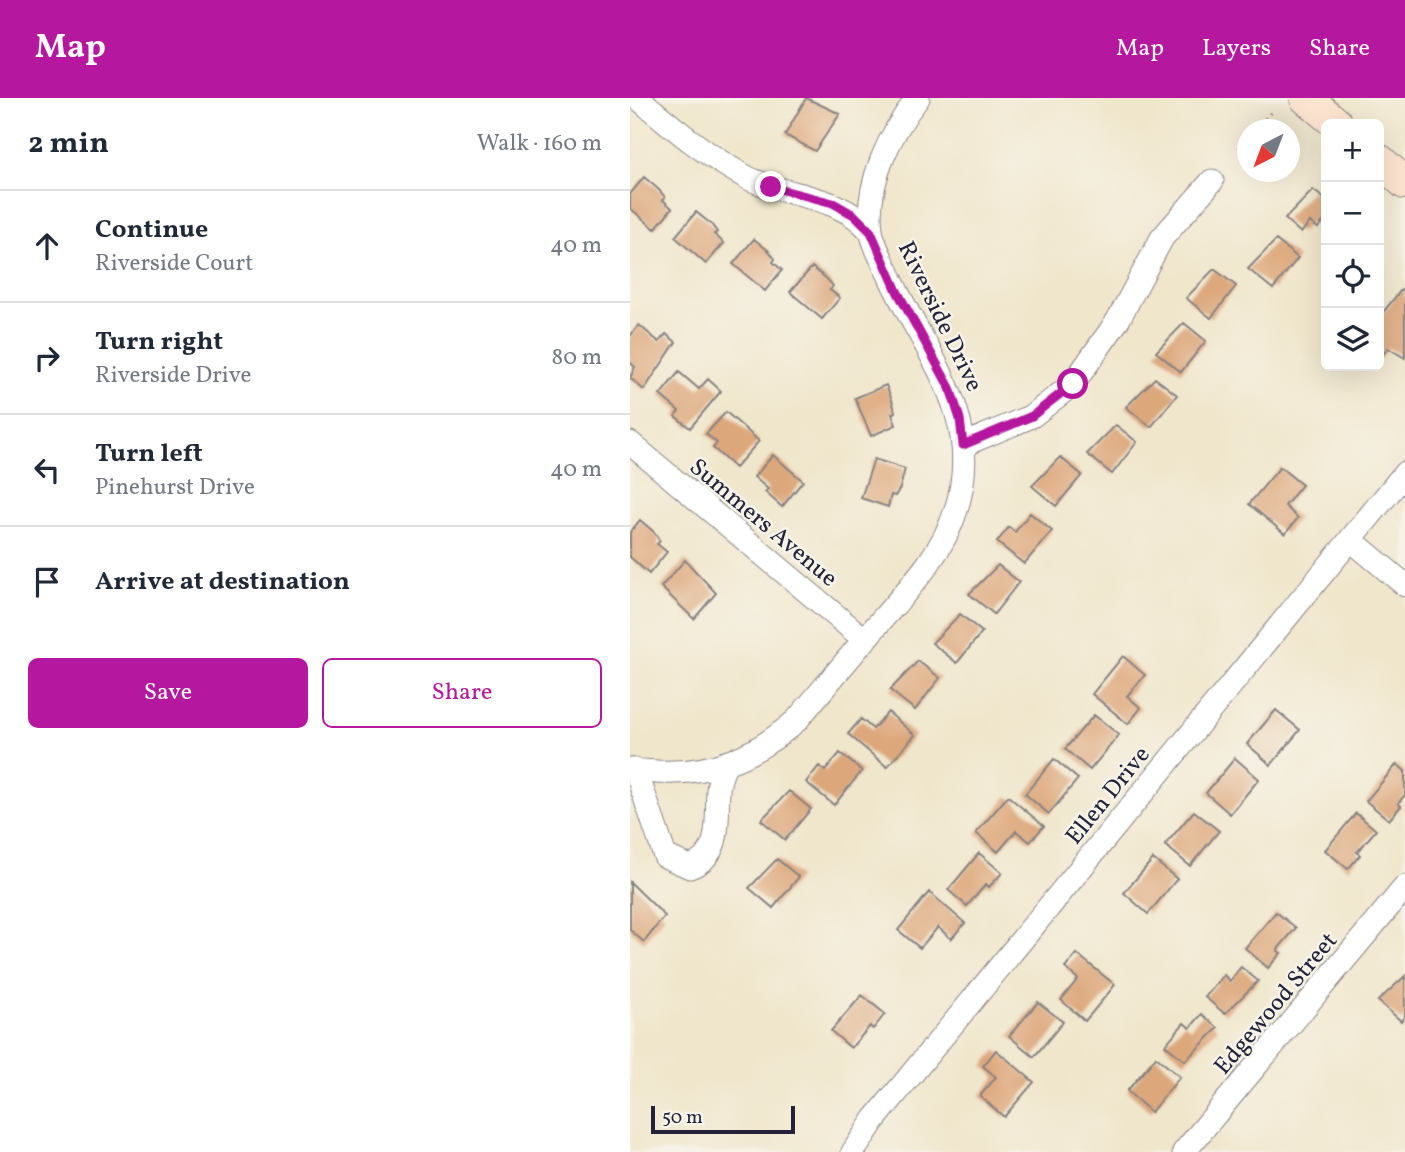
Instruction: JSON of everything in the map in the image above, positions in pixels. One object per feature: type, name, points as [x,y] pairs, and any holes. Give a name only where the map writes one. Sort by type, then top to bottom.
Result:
[{"type":"main road","points":[[1306,98],[1331,119]]},
{"type":"main road","points":[[1384,164],[1405,183]]},
{"type":"street","points":[[638,98],[722,163],[771,187],[833,203],[854,215],[871,232]]},
{"type":"street","name":"Riverside Drive","points":[[633,770],[686,772],[724,765],[757,751],[787,729],[924,570],[946,536],[961,492],[963,445],[960,419],[950,388],[897,291],[871,232],[872,204],[884,157],[900,123],[918,98]]},
{"type":"street","points":[[963,445],[1032,416],[1073,384],[1118,320],[1163,238],[1212,181]]},
{"type":"street","name":"Summers Avenue","points":[[630,443],[864,640]]},
{"type":"street","name":"Ellen Drive","points":[[853,1152],[873,1120],[1405,473]]},
{"type":"street","points":[[1351,541],[1405,585]]},
{"type":"street","points":[[633,770],[665,856],[690,867],[702,863],[710,854],[719,819],[718,789],[724,765]]},
{"type":"street","name":"Edgewood Street","points":[[1184,1152],[1405,887]]},
{"type":"path","points":[[1265,119],[1274,109]]},
{"type":"building","points":[[806,98],[840,114],[815,151],[785,135]]},
{"type":"building","points":[[644,177],[659,190],[665,197],[663,200],[672,208],[655,229],[630,208],[630,194]]},
{"type":"building","points":[[1313,190],[1321,196],[1321,224],[1318,228],[1310,222],[1301,233],[1285,219]]},
{"type":"building","points":[[696,212],[711,224],[717,232],[714,234],[724,243],[706,264],[675,237]]},
{"type":"building","points":[[754,239],[769,251],[775,259],[773,262],[782,270],[765,291],[733,264]]},
{"type":"building","points":[[1276,240],[1298,258],[1273,289],[1248,269]]},
{"type":"building","points":[[812,267],[827,279],[833,286],[830,290],[840,298],[822,319],[790,292]]},
{"type":"building","points":[[1214,269],[1236,286],[1211,318],[1186,298]]},
{"type":"building","points":[[1401,290],[1405,291],[1405,358],[1388,348],[1384,353],[1384,311]]},
{"type":"building","points":[[1184,323],[1206,341],[1181,372],[1156,352]]},
{"type":"building","points":[[639,325],[659,342],[666,334],[676,342],[644,390],[630,378],[635,367],[630,362],[630,336]]},
{"type":"building","points":[[679,372],[699,389],[708,379],[721,391],[690,428],[675,416],[679,411],[660,395]]},
{"type":"building","points":[[1155,378],[1177,395],[1151,427],[1126,407]]},
{"type":"building","points":[[886,385],[893,403],[895,412],[892,414],[896,425],[871,436],[855,398]]},
{"type":"building","points":[[726,412],[759,441],[735,468],[713,448],[717,443],[706,434]]},
{"type":"building","points":[[1116,425],[1137,442],[1112,474],[1087,454]]},
{"type":"building","points":[[773,455],[803,481],[782,507],[765,492],[768,489],[754,477]]},
{"type":"building","points":[[1060,457],[1082,475],[1056,506],[1032,486]]},
{"type":"building","points":[[874,459],[905,469],[900,488],[895,496],[891,495],[888,507],[861,498]]},
{"type":"building","points":[[1280,467],[1302,485],[1285,506],[1298,518],[1285,534],[1249,504]]},
{"type":"building","points":[[1030,513],[1052,531],[1024,564],[997,542],[1009,527],[1015,532]]},
{"type":"building","points":[[640,520],[654,532],[660,541],[657,544],[667,552],[649,574],[630,557],[630,532]]},
{"type":"building","points":[[685,560],[716,593],[694,619],[661,587]]},
{"type":"building","points":[[998,565],[1019,582],[994,614],[969,594]]},
{"type":"building","points":[[960,614],[982,632],[957,663],[932,643]]},
{"type":"building","points":[[1123,656],[1145,675],[1127,696],[1141,708],[1128,724],[1092,694]]},
{"type":"building","points":[[918,661],[940,678],[915,710],[890,690]]},
{"type":"building","points":[[1276,710],[1300,730],[1271,765],[1247,744]]},
{"type":"building","points":[[888,712],[915,735],[887,767],[848,734],[861,719],[873,729]]},
{"type":"building","points":[[1094,715],[1119,735],[1090,770],[1065,749]]},
{"type":"building","points":[[840,753],[862,771],[834,805],[806,782],[819,766],[825,771]]},
{"type":"building","points":[[1235,758],[1259,779],[1230,814],[1206,793]]},
{"type":"building","points":[[1054,759],[1078,779],[1049,814],[1025,794]]},
{"type":"building","points":[[1397,764],[1405,771],[1405,795],[1398,803],[1401,806],[1389,820],[1366,801]]},
{"type":"building","points":[[789,791],[811,809],[785,840],[761,820]]},
{"type":"building","points":[[1008,796],[1044,826],[1030,842],[1016,831],[998,852],[976,833]]},
{"type":"building","points":[[1194,811],[1219,831],[1190,866],[1165,845]]},
{"type":"building","points":[[1356,813],[1376,830],[1357,852],[1360,855],[1348,869],[1325,850]]},
{"type":"building","points":[[979,853],[1002,873],[989,887],[986,884],[967,906],[948,890]]},
{"type":"building","points":[[777,859],[799,877],[773,908],[749,888]]},
{"type":"building","points":[[1153,859],[1177,879],[1148,914],[1124,893]]},
{"type":"building","points":[[630,882],[665,916],[644,942],[630,930]]},
{"type":"building","points":[[929,892],[965,923],[951,939],[938,927],[920,948],[898,930]]},
{"type":"building","points":[[1276,912],[1296,928],[1277,950],[1281,953],[1268,968],[1245,948]]},
{"type":"building","points":[[1077,954],[1115,985],[1085,1021],[1061,1000],[1078,979],[1065,968]]},
{"type":"building","points":[[1241,967],[1258,981],[1225,1014],[1205,997],[1224,975],[1230,981]]},
{"type":"building","points":[[1405,976],[1405,1016],[1401,1021],[1378,1001]]},
{"type":"building","points":[[862,995],[885,1014],[873,1029],[870,1026],[851,1048],[831,1031]]},
{"type":"building","points":[[1038,1002],[1063,1022],[1034,1057],[1009,1036]]},
{"type":"building","points":[[1202,1014],[1218,1028],[1185,1061],[1165,1045],[1184,1023],[1190,1028]]},
{"type":"building","points":[[996,1050],[1034,1082],[1004,1117],[980,1096],[996,1077],[983,1066]]},
{"type":"building","points":[[1156,1057],[1180,1077],[1151,1112],[1127,1091]]},
{"type":"route","points":[[771,187],[833,203],[854,215],[871,232],[897,291],[950,388],[960,419],[963,445],[998,433],[1032,416],[1054,402],[1073,384]]}]
